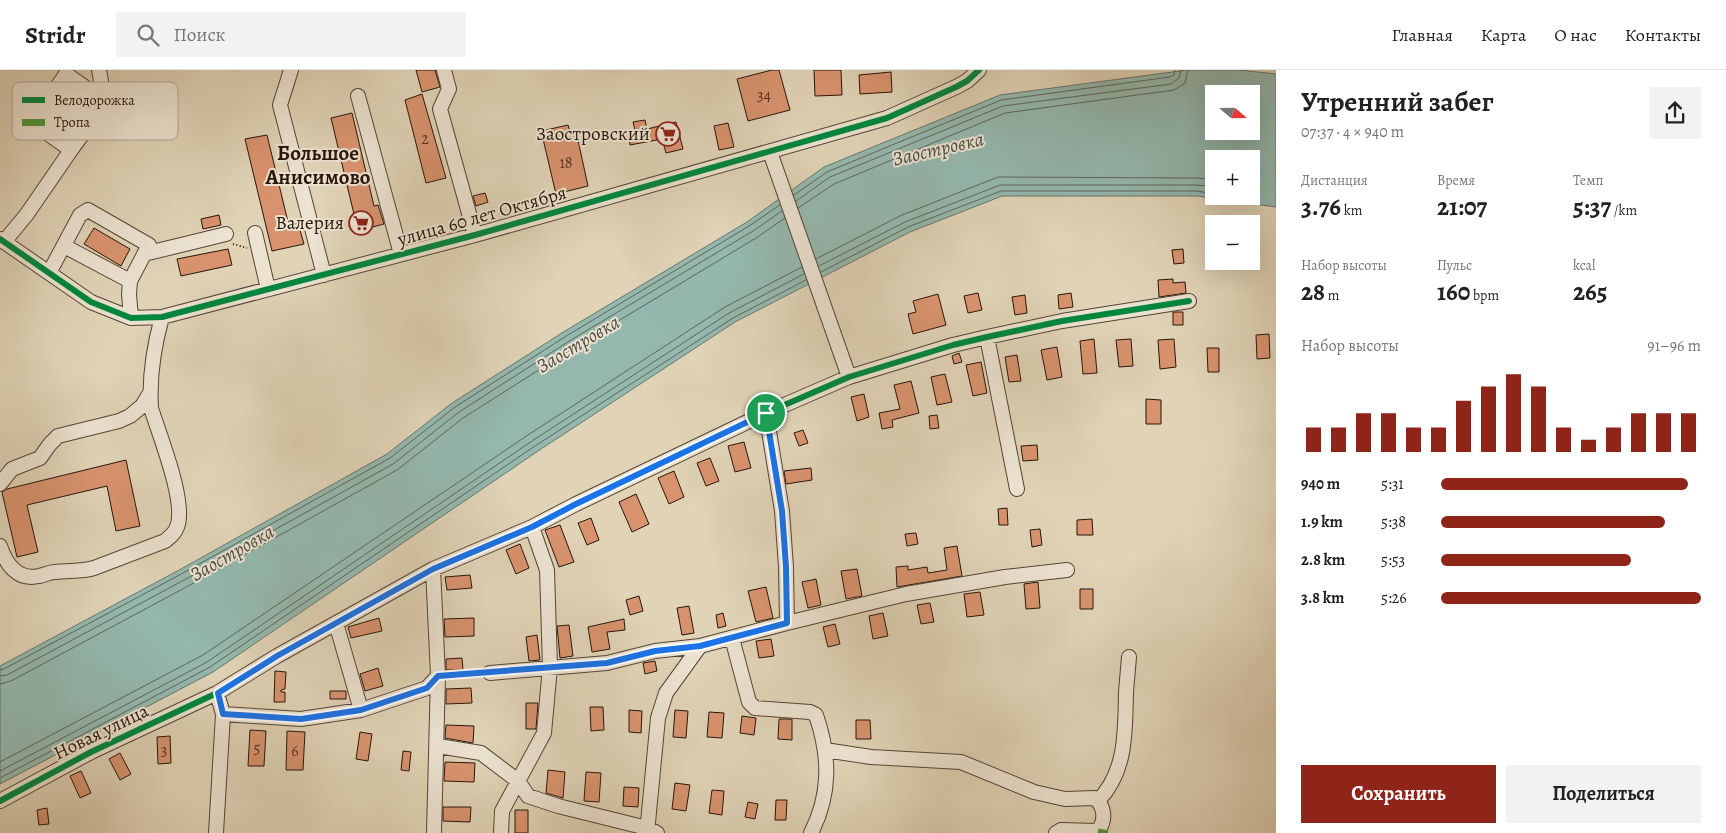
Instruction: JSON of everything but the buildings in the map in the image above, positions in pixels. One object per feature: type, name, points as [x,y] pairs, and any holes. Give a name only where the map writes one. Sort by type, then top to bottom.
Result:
[{"type":"street","points":[[291,70],[280,104],[324,275]]},
{"type":"street","points":[[444,70],[449,89],[440,109],[475,234]]},
{"type":"street","name":"улица 60 лет Октября","points":[[2,240],[91,302],[131,318],[162,317],[475,234],[887,118],[968,81],[979,70]]},
{"type":"street","points":[[61,82],[66,74],[77,82]]},
{"type":"street","points":[[358,96],[401,254]]},
{"type":"street","points":[[57,140],[71,150]]},
{"type":"street","points":[[2,240],[27,214],[78,140]]},
{"type":"street","points":[[770,152],[849,377]]},
{"type":"street","points":[[49,274],[80,215],[88,210],[149,245],[130,281],[131,318]]},
{"type":"street","points":[[255,233],[268,288]]},
{"type":"street","points":[[144,254],[226,234]]},
{"type":"street","points":[[64,246],[130,281]]},
{"type":"street","name":"Новая улица","points":[[0,801],[91,752],[218,693],[277,656],[433,569],[532,527],[766,413],[849,377],[953,345],[987,337],[1062,321],[1190,301]]},
{"type":"street","points":[[0,546],[5,560],[14,572],[39,577],[51,572],[83,571],[94,568],[165,542],[173,534],[178,526],[179,502],[150,408],[154,356],[162,317]]},
{"type":"street","points":[[987,337],[1017,489]]},
{"type":"street","points":[[0,484],[12,469],[40,458],[58,436],[119,421],[130,416],[142,406],[150,393]]},
{"type":"street","points":[[766,413],[782,511],[787,623]]},
{"type":"street","points":[[501,833],[502,811],[544,733],[550,667],[547,570],[532,527]]},
{"type":"street","points":[[433,569],[438,676],[438,746],[434,833]]},
{"type":"street","points":[[490,673],[607,663],[655,651],[700,646],[906,594],[1005,577],[1067,570]]},
{"type":"street","points":[[336,623],[361,710]]},
{"type":"street","points":[[732,638],[749,702],[755,708],[810,712],[816,715],[822,734],[827,769],[821,814],[811,833]]},
{"type":"street","points":[[438,746],[481,753],[518,781],[528,796],[650,831],[658,718],[666,693],[700,646]]},
{"type":"street","points":[[1098,801],[1107,792],[1118,767],[1126,738],[1126,690],[1129,657]]},
{"type":"street","points":[[223,714],[301,719],[361,710],[427,688],[438,676]]},
{"type":"street","points":[[216,833],[223,714],[218,693]]},
{"type":"street","points":[[824,750],[871,757],[961,762],[1034,792],[1065,799],[1083,797],[1094,798],[1098,801],[1104,814],[1103,822],[1098,831],[1061,830],[1056,833]]},
{"type":"path","points":[[438,676],[490,673]]},
{"type":"water","name":"Заостровка","points":[[1187,70],[1239,70],[1276,74],[1276,207],[1260,205],[1260,150],[1205,150],[1205,197],[1002,196],[910,232],[735,322],[538,451],[213,672],[0,784],[0,666],[181,569],[387,454],[452,403],[565,331],[747,222],[824,167],[1000,95]]},
{"type":"marked path","points":[[1098,831],[1109,833]]},
{"type":"cycle path","points":[[0,239],[91,302],[131,318],[162,317],[475,235],[887,118],[956,87],[967,81],[979,70]]},
{"type":"cycle path","points":[[0,801],[91,752],[217,693],[277,656],[433,569],[532,527],[766,413],[849,377],[953,345],[987,337],[1062,321],[1189,301]]},
{"type":"place","name":"Заостровский","points":[[668,134]]},
{"type":"place","name":"Валерия","points":[[361,223]]},
{"type":"district","name":"Большое Анисимово","points":[[318,165]]},
{"type":"route","points":[[766,413],[782,511],[787,623],[700,646],[655,651],[607,663],[438,676],[427,688],[361,710],[301,719],[223,714],[218,693],[277,656],[433,569],[532,527],[766,413]]}]
